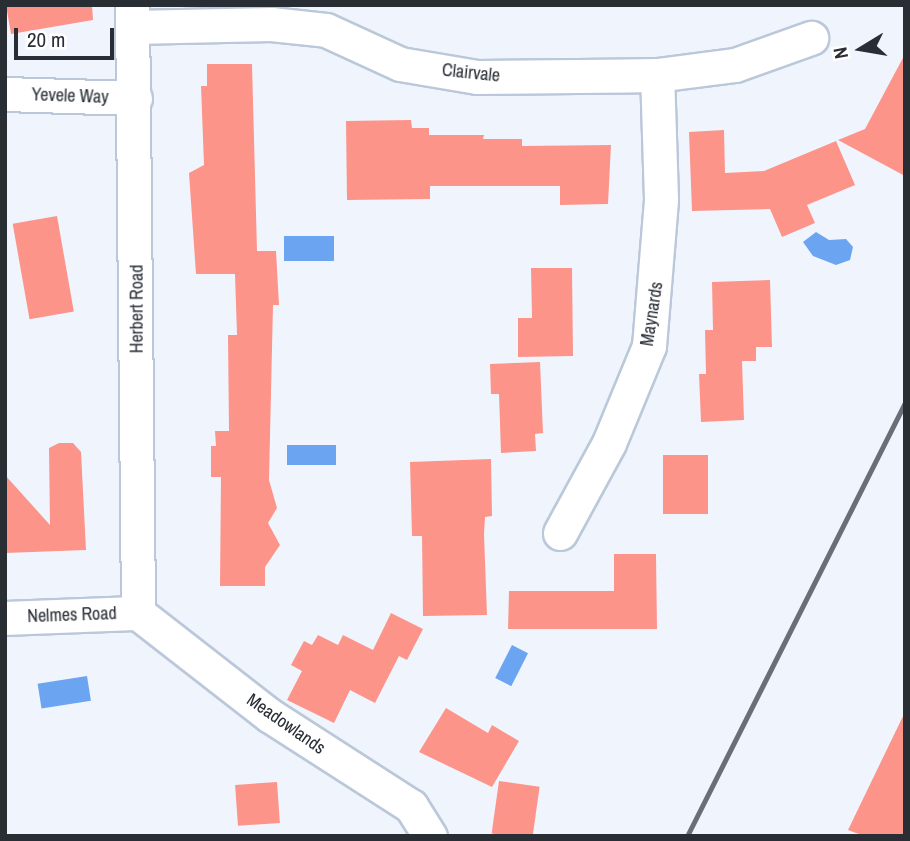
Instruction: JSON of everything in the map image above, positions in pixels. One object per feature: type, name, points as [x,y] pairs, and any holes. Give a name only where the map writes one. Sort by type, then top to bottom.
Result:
[{"type":"street","name":"Clairvale","points":[[133,16],[326,30],[400,64],[477,77],[657,75],[735,65],[811,38]]},
{"type":"street","name":"Herbert Road","points":[[133,16],[138,613]]},
{"type":"street","name":"Maynards","points":[[560,533],[609,443],[649,346],[662,199],[657,75]]},
{"type":"street","name":"Yevele Way","points":[[5,94],[135,98]]},
{"type":"street","name":"Nelmes Road","points":[[5,618],[138,613]]},
{"type":"street","name":"Meadowlands","points":[[138,613],[270,715],[411,806],[430,836]]},
{"type":"water","points":[[816,232],[829,240],[846,239],[853,247],[850,260],[836,265],[813,256],[803,242]]},
{"type":"water","points":[[284,236],[334,236],[334,261],[284,261]]},
{"type":"water","points":[[287,445],[336,445],[336,465],[287,465]]},
{"type":"water","points":[[512,645],[528,653],[511,686],[495,678]]},
{"type":"water","points":[[87,676],[91,701],[42,709],[38,684]]},
{"type":"building","points":[[6,5],[92,5],[93,20],[11,34]]},
{"type":"building","points":[[905,54],[905,176],[838,140],[865,129]]},
{"type":"building","points":[[207,64],[252,64],[257,251],[276,251],[279,305],[273,305],[269,480],[277,508],[268,523],[280,545],[265,567],[265,586],[220,586],[221,477],[211,477],[211,446],[216,446],[215,431],[229,431],[228,335],[237,335],[235,274],[196,274],[189,173],[204,165],[201,86],[207,86]]},
{"type":"building","points":[[411,120],[412,128],[429,128],[429,135],[484,135],[483,139],[522,139],[522,146],[611,145],[608,204],[560,205],[560,186],[430,186],[430,199],[347,200],[346,121]]},
{"type":"building","points":[[724,130],[725,173],[764,171],[836,141],[855,185],[807,205],[815,223],[782,237],[770,209],[692,211],[689,132]]},
{"type":"building","points":[[57,216],[74,312],[30,319],[13,224]]},
{"type":"building","points":[[531,268],[572,268],[573,356],[518,357],[518,318],[532,318]]},
{"type":"building","points":[[770,280],[772,347],[756,347],[756,361],[742,361],[744,420],[701,422],[699,374],[706,374],[705,330],[713,330],[712,282]]},
{"type":"building","points":[[540,362],[543,433],[535,434],[536,451],[501,453],[499,394],[491,394],[490,364]]},
{"type":"building","points":[[59,443],[73,443],[81,452],[86,550],[5,553],[5,475],[50,525],[49,448]]},
{"type":"building","points":[[663,455],[708,455],[708,514],[663,514]]},
{"type":"building","points":[[491,459],[492,516],[485,517],[484,534],[487,615],[423,616],[422,536],[412,536],[410,462]]},
{"type":"building","points":[[614,554],[656,554],[657,629],[508,629],[509,591],[614,591]]},
{"type":"building","points":[[391,613],[423,629],[407,660],[399,656],[375,703],[350,690],[334,723],[287,700],[302,671],[291,665],[304,641],[312,645],[318,635],[338,645],[343,635],[373,650]]},
{"type":"building","points":[[446,708],[488,733],[492,725],[519,741],[492,787],[419,752]]},
{"type":"building","points":[[905,712],[905,836],[864,836],[848,830]]},
{"type":"building","points":[[499,781],[540,787],[533,836],[492,833]]},
{"type":"building","points":[[277,782],[280,823],[238,826],[235,785]]},
{"type":"railway","points":[[687,836],[905,403]]}]
